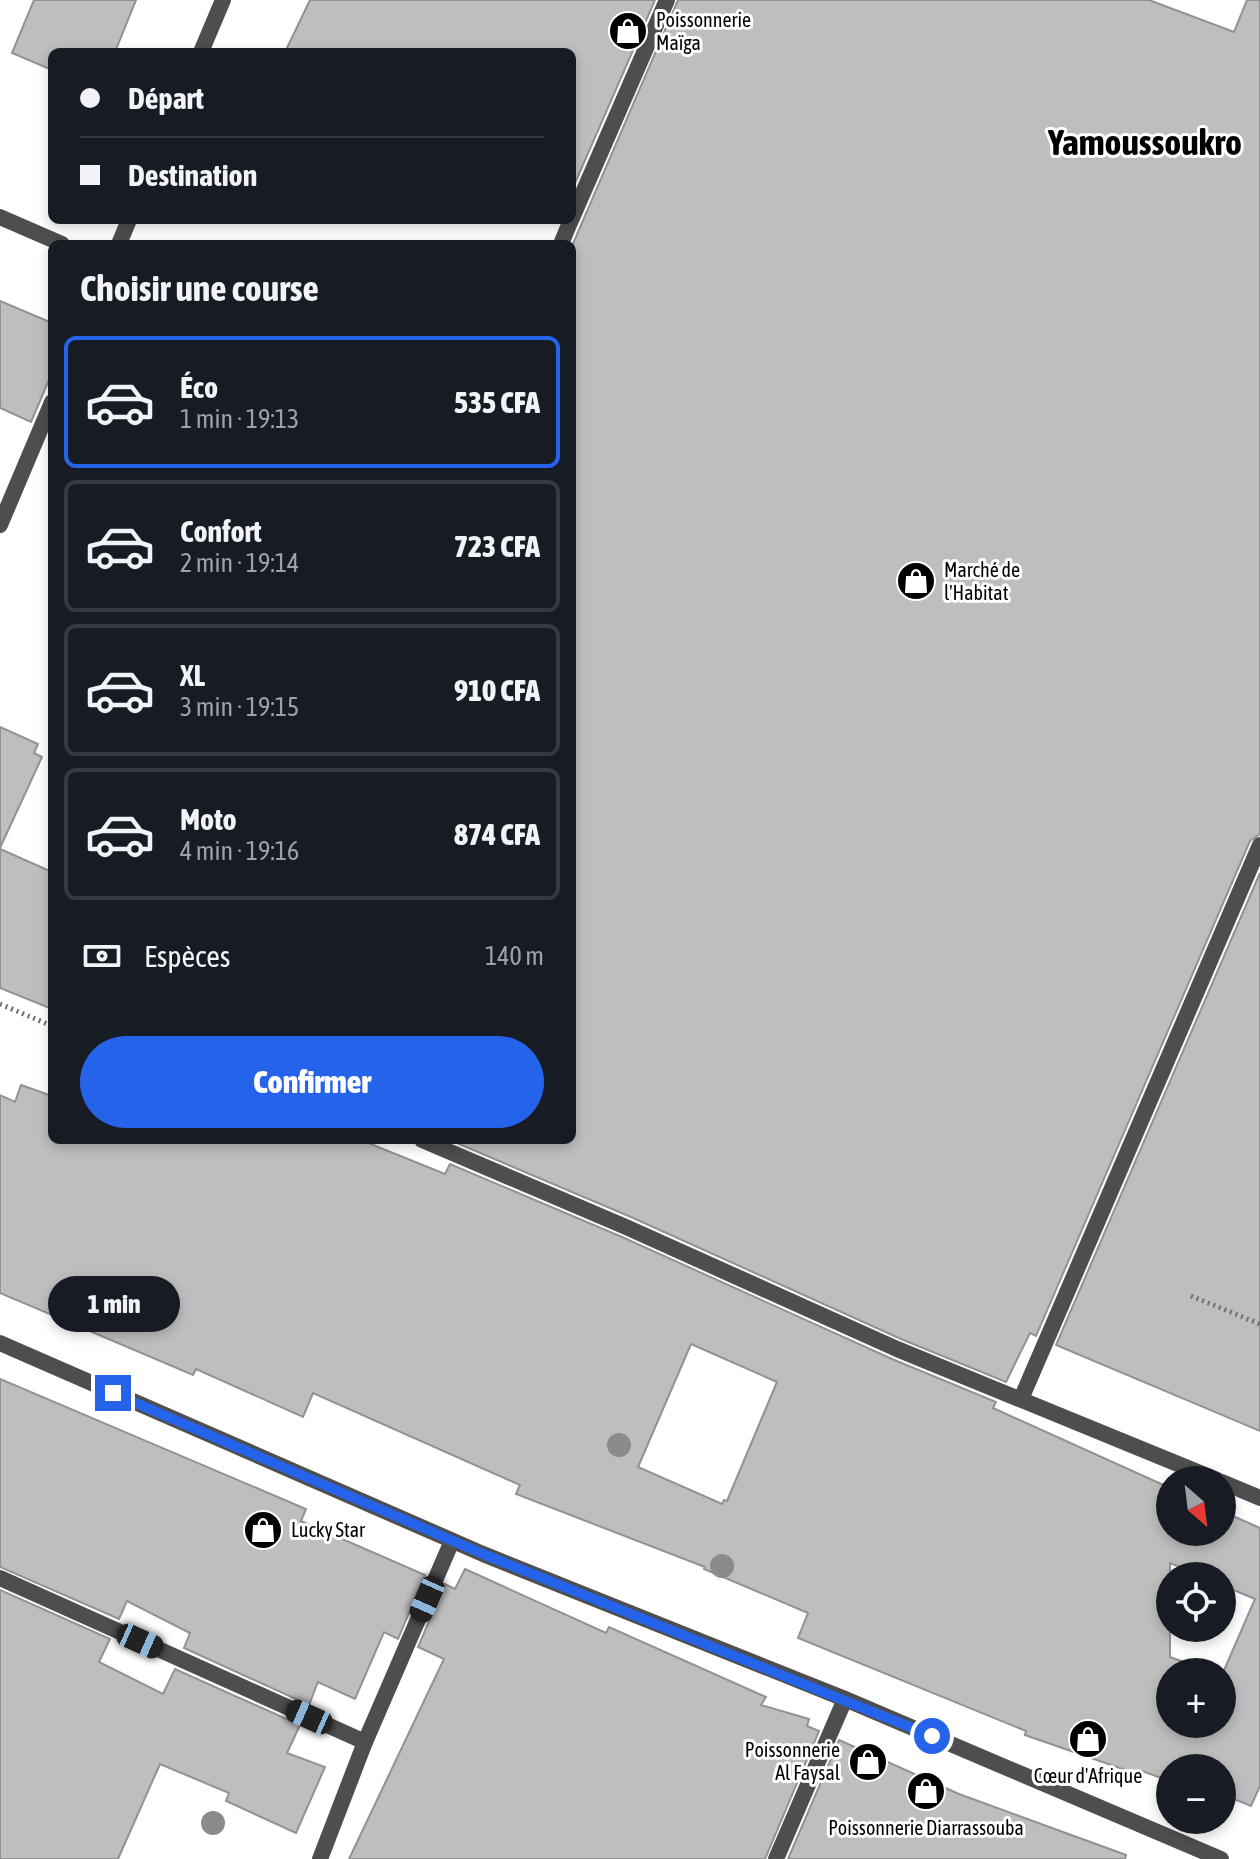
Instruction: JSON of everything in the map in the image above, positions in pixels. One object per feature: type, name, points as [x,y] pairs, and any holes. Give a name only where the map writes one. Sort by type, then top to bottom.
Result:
[{"type":"street","points":[[203,48],[223,0]]},
{"type":"street","points":[[576,210],[667,0]]},
{"type":"street","points":[[0,217],[53,240]]},
{"type":"street","points":[[0,525],[48,411]]},
{"type":"street","points":[[1021,1399],[1260,845]]},
{"type":"street","points":[[431,1144],[626,1227],[897,1349],[1183,1466]]},
{"type":"street","points":[[0,1343],[452,1541],[845,1699],[1221,1859]]},
{"type":"street","points":[[1236,1488],[1260,1498]]},
{"type":"street","points":[[320,1859],[365,1742],[452,1541]]},
{"type":"street","points":[[0,1578],[365,1742]]},
{"type":"street","points":[[776,1859],[845,1699]]},
{"type":"path","points":[[0,1004],[48,1024]]},
{"type":"path","points":[[1191,1296],[1260,1324]]},
{"type":"building","points":[[34,0],[136,0],[117,48],[48,48],[48,68],[12,53]]},
{"type":"building","points":[[310,0],[655,0],[576,181],[576,48],[287,48]]},
{"type":"building","name":"Marché de l'Habitat","points":[[678,0],[1149,0],[1234,32],[1247,0],[1260,0],[1260,834],[1250,841],[1036,1336],[1030,1333],[1006,1382],[901,1339],[631,1217],[459,1144],[576,1144],[575,240]]},
{"type":"building","points":[[0,301],[48,321],[48,382],[31,422],[0,408]]},
{"type":"building","points":[[0,727],[38,744],[34,753],[42,757],[0,848]]},
{"type":"building","points":[[0,849],[48,870],[48,1007],[0,988]]},
{"type":"building","points":[[1260,873],[1260,1431],[1056,1345]]},
{"type":"building","points":[[21,1085],[48,1095],[48,1144],[371,1144],[445,1174],[450,1164],[996,1402],[993,1408],[1156,1482],[1156,1546],[1236,1546],[1236,1517],[1260,1528],[1260,1786],[1251,1806],[1236,1800],[1236,1754],[1156,1754],[1156,1776],[1139,1770],[1137,1774],[1025,1735],[1026,1731],[798,1638],[808,1613],[705,1567],[516,1494],[520,1485],[313,1393],[303,1417],[196,1369],[193,1375],[0,1293],[0,1095],[15,1102]],"holes":[[[691,1344],[777,1382],[727,1501],[724,1500],[722,1504],[638,1467]],[[1156,1562],[1236,1562],[1236,1591],[1255,1599],[1229,1658],[1236,1658],[1236,1738],[1156,1738],[1156,1658],[1173,1658],[1170,1657],[1170,1642],[1156,1642]]]},
{"type":"building","points":[[0,1379],[306,1509],[301,1521],[425,1575],[398,1639],[384,1632],[355,1699],[318,1682],[309,1705],[184,1648],[190,1633],[127,1601],[119,1619],[0,1567]]},
{"type":"building","points":[[465,1569],[606,1633],[609,1627],[766,1697],[761,1705],[809,1719],[807,1726],[819,1731],[765,1859],[349,1859],[444,1659],[418,1647],[445,1584],[455,1589]]},
{"type":"building","points":[[0,1590],[110,1639],[99,1662],[163,1694],[175,1669],[300,1725],[287,1753],[325,1767],[296,1833],[226,1801],[229,1793],[160,1764],[118,1859],[0,1859]]},
{"type":"building","points":[[839,1740],[959,1794],[1126,1855],[1125,1859],[788,1859]]},
{"type":"place","name":"Poissonnerie Maïga","points":[[628,31]]},
{"type":"place","name":"Marché de l'Habitat","points":[[916,581]]},
{"type":"place","name":"Lucky Star","points":[[263,1530]]},
{"type":"place","name":"Cœur d'Afrique","points":[[1088,1739]]},
{"type":"place","name":"Poissonnerie Al Faysal","points":[[868,1762]]},
{"type":"place","name":"Poissonnerie Diarrassouba","points":[[926,1791]]},
{"type":"district","name":"Yamoussoukro","points":[[1145,142]]},
{"type":"route","points":[[113,1393],[483,1554],[932,1736]]}]
